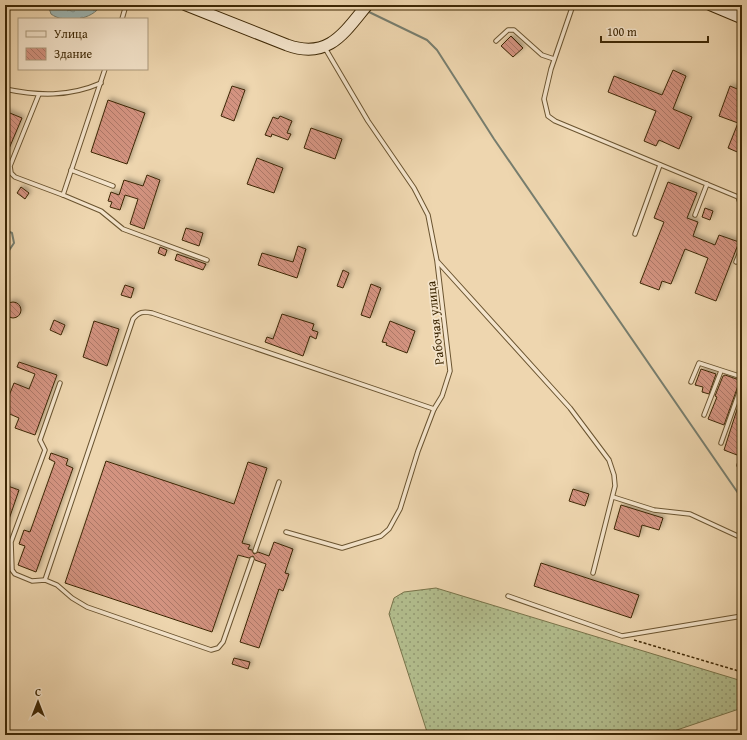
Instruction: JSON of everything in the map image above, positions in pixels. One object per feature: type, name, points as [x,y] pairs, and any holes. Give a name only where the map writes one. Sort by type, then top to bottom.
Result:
[{"type":"street","points":[[186,5],[296,48],[314,49],[333,43],[342,35],[367,5]]},
{"type":"street","points":[[711,5],[742,18]]},
{"type":"lane","points":[[122,18],[126,5]]},
{"type":"lane","points":[[573,5],[554,59],[544,99],[548,116],[555,121],[738,197],[742,208]]},
{"type":"lane","points":[[496,41],[508,30],[514,30],[542,55],[554,59]]},
{"type":"lane","name":"Рабочая улица","points":[[286,532],[342,548],[381,536],[389,529],[396,519],[418,451],[434,409],[442,396],[450,371],[438,261],[428,215],[422,203],[368,121],[324,47]]},
{"type":"lane","points":[[63,195],[105,70]]},
{"type":"lane","points":[[5,89],[38,94],[62,95],[85,90],[101,83]]},
{"type":"lane","points":[[38,94],[10,166],[10,173],[16,177],[101,210],[123,229],[207,260]]},
{"type":"lane","points":[[635,234],[660,164]]},
{"type":"lane","points":[[71,170],[113,186]]},
{"type":"lane","points":[[695,215],[707,184]]},
{"type":"lane","points":[[736,262],[742,247]]},
{"type":"lane","points":[[438,261],[570,408],[609,460],[614,475],[615,486],[593,573]]},
{"type":"lane","points":[[45,580],[133,319],[138,313],[145,311],[152,312],[434,409]]},
{"type":"lane","points":[[691,382],[698,363],[742,377]]},
{"type":"lane","points":[[704,415],[721,371]]},
{"type":"lane","points":[[60,383],[40,440],[45,450],[11,542],[12,570],[15,574],[32,581],[45,580],[57,585],[72,598],[87,607],[211,650],[218,648],[223,642],[252,559]]},
{"type":"lane","points":[[720,443],[742,384]]},
{"type":"lane","points":[[739,465],[742,458]]},
{"type":"lane","points":[[255,551],[279,482]]},
{"type":"lane","points":[[613,497],[654,510],[690,514],[742,538]]},
{"type":"lane","points":[[508,596],[622,636],[742,616]]},
{"type":"path","points":[[622,636],[742,672]]},
{"type":"green space","points":[[436,588],[742,681],[742,708],[662,735],[428,735],[389,614],[394,598],[404,592]]},
{"type":"water","points":[[48,5],[101,5],[92,14],[82,18],[60,18],[51,14]]},
{"type":"building","points":[[511,36],[523,48],[513,57],[501,46]]},
{"type":"building","points":[[673,70],[686,76],[673,109],[692,117],[679,149],[659,140],[656,146],[644,141],[656,111],[608,92],[614,76],[662,95]]},
{"type":"building","points":[[232,86],[245,90],[234,121],[221,116]]},
{"type":"building","points":[[730,86],[742,91],[742,154],[728,148],[738,123],[719,116]]},
{"type":"building","points":[[108,100],[145,113],[127,164],[91,152]]},
{"type":"building","points":[[5,111],[22,118],[5,158]]},
{"type":"building","points":[[280,116],[292,121],[287,133],[291,134],[288,140],[272,134],[271,137],[265,135],[273,117],[278,119]]},
{"type":"building","points":[[311,128],[342,139],[335,159],[304,148]]},
{"type":"building","points":[[257,158],[283,168],[274,193],[247,184]]},
{"type":"building","points":[[147,175],[160,180],[144,229],[130,224],[138,199],[125,195],[120,210],[110,207],[112,202],[108,201],[111,192],[119,195],[124,180],[143,186]]},
{"type":"building","points":[[668,182],[697,193],[687,218],[698,222],[693,236],[715,245],[719,235],[739,242],[716,301],[695,293],[708,258],[685,249],[671,284],[662,281],[659,290],[640,283],[664,222],[654,218]]},
{"type":"building","points":[[21,187],[29,193],[25,199],[17,193]]},
{"type":"building","points":[[705,208],[713,211],[710,220],[702,217]]},
{"type":"building","points":[[186,228],[203,233],[199,246],[182,240]]},
{"type":"building","points":[[298,246],[306,249],[297,278],[258,265],[262,253],[293,262]]},
{"type":"building","points":[[160,247],[167,250],[165,256],[158,253]]},
{"type":"building","points":[[177,254],[206,264],[203,270],[175,260]]},
{"type":"building","points":[[343,270],[349,273],[343,288],[337,286]]},
{"type":"building","points":[[371,284],[381,288],[370,318],[361,315]]},
{"type":"building","points":[[125,285],[134,288],[131,298],[121,295]]},
{"type":"building","points":[[13,302],[19,304],[21,310],[19,316],[13,318],[7,316],[5,310],[7,304]]},
{"type":"building","points":[[282,314],[314,324],[312,330],[318,332],[316,339],[310,336],[303,356],[265,342],[267,337],[273,339]]},
{"type":"building","points":[[54,320],[65,325],[61,335],[50,330]]},
{"type":"building","points":[[94,321],[119,329],[107,366],[83,357]]},
{"type":"building","points":[[390,321],[415,331],[407,353],[382,342]]},
{"type":"building","points":[[19,362],[57,375],[35,435],[15,428],[19,418],[5,412],[5,406],[14,383],[29,389],[35,374],[17,367]]},
{"type":"building","points":[[701,369],[716,374],[709,394],[702,392],[703,387],[695,385]]},
{"type":"building","points":[[725,375],[742,381],[739,383],[724,425],[708,419],[717,397],[715,396],[723,376]]},
{"type":"building","points":[[742,394],[742,441],[737,455],[724,450]]},
{"type":"building","points":[[51,453],[68,459],[66,465],[73,468],[36,572],[18,565],[25,546],[19,544],[24,530],[30,532],[55,462],[49,459]]},
{"type":"building","points":[[106,461],[234,504],[248,462],[267,468],[242,543],[250,545],[248,549],[252,550],[254,554],[258,552],[269,556],[274,542],[293,549],[285,573],[289,574],[283,591],[279,589],[259,648],[240,642],[266,564],[255,560],[253,556],[249,558],[238,555],[212,632],[65,583]]},
{"type":"building","points":[[5,485],[19,490],[6,528],[5,528]]},
{"type":"building","points":[[573,489],[589,494],[585,506],[569,501]]},
{"type":"building","points":[[621,505],[663,518],[659,530],[642,525],[639,537],[614,529]]},
{"type":"building","points":[[541,563],[639,595],[631,618],[534,586]]},
{"type":"building","points":[[234,658],[250,662],[248,669],[232,664]]},
{"type":"waterway","points":[[367,11],[427,40],[437,50],[494,139],[738,493]]},
{"type":"waterway","points":[[5,230],[12,233],[14,243],[5,254]]}]
